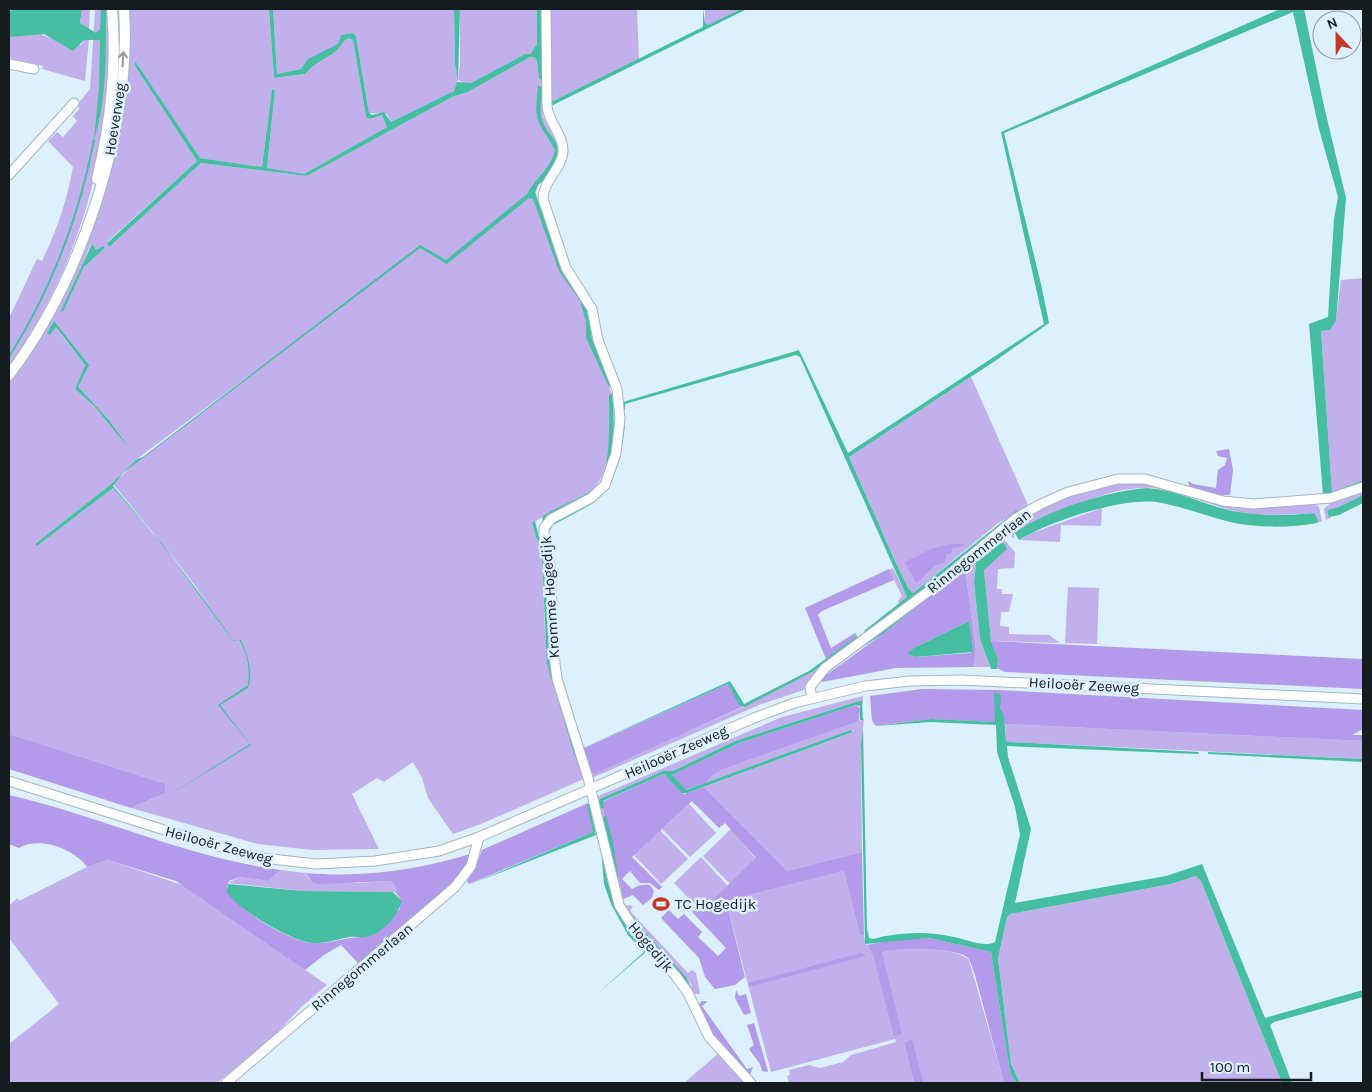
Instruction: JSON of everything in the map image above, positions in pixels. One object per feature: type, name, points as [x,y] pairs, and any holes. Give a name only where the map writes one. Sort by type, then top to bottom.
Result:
[{"type":"main road","name":"Hoeverweg","points":[[86,226],[99,169],[109,102],[113,29],[112,9]]},
{"type":"main road","name":"Hoeverweg","points":[[9,375],[52,306],[68,272],[107,167],[122,76],[124,9]]},
{"type":"street","name":"Kromme Hogedijk","points":[[546,9],[546,107],[551,123],[561,142],[563,153],[559,165],[545,188],[543,199],[566,268],[590,305],[598,340],[618,396],[619,435],[608,481],[596,495],[551,519],[544,532],[550,565],[556,671],[591,790]]},
{"type":"street","points":[[9,64],[34,69]]},
{"type":"street","points":[[9,175],[74,103]]},
{"type":"street","name":"Rinnegommerlaan","points":[[812,698],[810,686],[825,668],[933,588],[1015,519],[1039,504],[1068,492],[1118,479],[1145,479],[1223,501],[1261,504],[1331,498],[1363,487]]},
{"type":"street","name":"Heilooër Zeeweg","points":[[9,781],[196,840],[262,858],[324,864],[375,861],[439,851],[479,837],[591,790],[754,718],[812,698],[886,683],[961,680],[1363,699]]},
{"type":"street","name":"Hogedijk","points":[[591,790],[614,890],[624,914],[638,934],[684,986],[709,1037],[751,1083]]},
{"type":"street","name":"Rinnegommerlaan","points":[[226,1083],[455,887],[471,866],[479,837]]},
{"type":"shaded area","points":[[13,9],[82,9],[80,23],[96,33],[100,30],[101,9],[106,9],[104,92],[94,140],[99,87],[100,40],[84,40],[73,51],[44,34],[11,37],[9,35],[9,12]]},
{"type":"shaded area","points":[[82,9],[90,9],[89,30],[80,23]]},
{"type":"shaded area","points":[[95,9],[109,9],[110,43],[105,118],[90,194],[66,265],[31,334],[9,368],[9,318],[37,259],[42,261],[57,227],[68,192],[73,167],[48,141],[57,132],[63,137],[77,121],[73,116],[80,108],[77,105],[90,89]]},
{"type":"shaded area","points":[[127,9],[269,9],[274,78],[305,74],[316,64],[335,52],[349,38],[353,40],[366,117],[370,119],[382,115],[387,127],[304,174],[267,169],[275,90],[272,89],[262,167],[200,158],[135,62],[135,66],[197,161],[107,242],[109,246],[201,163],[307,176],[452,97],[468,92],[530,57],[534,57],[537,61],[539,79],[542,80],[543,116],[557,143],[558,156],[540,180],[535,194],[549,240],[583,301],[595,350],[612,394],[609,395],[609,446],[604,471],[599,482],[592,490],[532,523],[542,557],[545,630],[550,668],[555,691],[584,779],[481,824],[453,834],[428,798],[422,778],[413,762],[384,782],[377,778],[352,794],[379,849],[312,850],[258,844],[131,808],[165,793],[163,783],[9,734],[9,381],[25,359],[107,175]],"holes":[[[91,244],[96,250],[103,246],[105,248],[84,267],[63,312]],[[55,327],[88,365],[77,387],[109,420],[132,452],[94,406],[75,389],[85,365]],[[301,337],[135,463],[113,484],[163,545],[113,488],[37,546],[35,544],[110,485],[137,459]],[[164,545],[233,640],[239,640],[233,641]]]},
{"type":"shaded area","points":[[269,9],[273,9],[277,74],[301,69],[308,59],[338,44],[341,35],[353,33],[356,36],[369,113],[372,115],[384,112],[391,122],[454,91],[457,82],[471,83],[525,54],[530,54],[537,44],[537,9],[542,9],[542,80],[539,79],[537,61],[534,57],[530,57],[468,92],[452,97],[307,176],[201,163],[109,247],[107,243],[197,161],[135,66],[135,61],[200,158],[262,167],[272,89],[275,90],[267,168],[304,174],[387,127],[382,115],[370,119],[366,117],[353,40],[349,38],[335,52],[316,64],[305,74],[274,78]]},
{"type":"shaded area","points":[[273,9],[454,9],[455,64],[458,79],[460,65],[460,9],[537,9],[537,44],[529,55],[525,54],[471,83],[464,83],[458,80],[454,91],[391,122],[387,114],[369,113],[356,36],[353,33],[341,35],[339,44],[309,59],[301,69],[277,74]]},
{"type":"shaded area","points":[[454,9],[460,9],[458,80],[455,64]]},
{"type":"shaded area","points":[[551,9],[637,9],[639,59],[551,102]]},
{"type":"shaded area","points":[[703,9],[705,23],[708,25],[741,9],[747,9],[551,106],[551,102],[703,27]]},
{"type":"shaded area","points":[[705,9],[741,9],[708,26],[705,23]]},
{"type":"shaded area","points":[[1280,9],[1304,9],[1312,48],[1312,60],[1315,60],[1346,198],[1336,321],[1330,330],[1321,331],[1332,492],[1363,480],[1363,482],[1344,491],[1323,495],[1309,324],[1328,317],[1334,219],[1338,197],[1319,129],[1293,12],[1004,133],[1049,323],[995,361],[849,457],[895,561],[908,588],[913,593],[1017,510],[1018,512],[990,533],[953,567],[867,635],[864,631],[907,597],[800,357],[796,355],[625,404],[625,410],[622,410],[623,402],[799,350],[848,453],[1044,324],[1001,132]]},
{"type":"shaded area","points":[[38,33],[57,41],[81,45],[84,40],[89,39],[85,81],[42,69],[43,66],[9,58],[9,35],[11,37]]},
{"type":"shaded area","points":[[538,86],[542,86],[540,110],[542,119],[556,144],[559,155],[547,177],[538,185],[535,192],[562,266],[586,304],[592,339],[611,386],[609,387],[586,338],[586,321],[580,301],[559,271],[533,199],[529,198],[447,264],[420,248],[123,473],[113,486],[151,532],[113,488],[37,546],[35,544],[110,485],[137,459],[143,457],[420,245],[446,260],[527,194],[547,168],[555,150],[538,121],[536,108]]},
{"type":"shaded area","points":[[92,244],[96,250],[103,246],[105,248],[84,267],[63,312],[61,311]]},
{"type":"shaded area","points":[[1363,278],[1363,480],[1332,492],[1321,331],[1330,330],[1336,321],[1341,280]]},
{"type":"shaded area","points":[[54,321],[89,365],[78,387],[109,420],[132,452],[94,406],[75,389],[85,365],[56,327],[50,335],[47,333]]},
{"type":"shaded area","points":[[971,377],[1028,505],[997,524],[913,593],[908,588],[895,561],[849,457]]},
{"type":"shaded area","points":[[612,394],[614,418],[613,446],[607,474],[601,485],[587,497],[542,521],[543,516],[592,490],[602,479],[609,442],[609,395]]},
{"type":"shaded area","points":[[623,426],[625,426],[620,459],[616,469]]},
{"type":"shaded area","points":[[1229,449],[1233,470],[1230,495],[1214,495],[1189,487],[1188,481],[1193,484],[1216,488],[1218,470],[1225,465],[1227,458],[1218,456],[1216,451]]},
{"type":"shaded area","points":[[616,471],[610,486],[592,504],[553,525],[548,533],[555,566],[559,665],[580,737],[558,662],[547,531],[556,521],[595,499],[611,481]]},
{"type":"shaded area","points":[[1148,481],[1213,501],[1314,502],[1319,507],[1322,521],[1317,523],[1314,513],[1283,515],[1251,514],[1163,489],[1136,488],[1100,496],[1065,510],[1014,534],[1014,539],[1009,533],[1009,526],[1056,499],[1113,482]]},
{"type":"shaded area","points":[[1147,488],[1169,491],[1233,511],[1274,515],[1314,513],[1318,520],[1317,523],[1296,526],[1251,525],[1230,522],[1156,502],[1141,502],[1105,507],[1086,512],[1048,525],[1019,540],[1015,533],[1060,509],[1096,497]]},
{"type":"shaded area","points":[[1363,488],[1363,495],[1339,507],[1327,510],[1331,518],[1326,520],[1324,509],[1334,500]]},
{"type":"shaded area","points":[[1363,495],[1363,503],[1339,515],[1329,517],[1327,510],[1339,507]]},
{"type":"shaded area","points":[[1102,508],[1101,526],[1061,525],[1060,542],[1019,540],[1032,533]]},
{"type":"shaded area","points":[[535,521],[546,567],[549,654],[553,678],[585,778],[574,754],[547,664],[542,557],[532,523]]},
{"type":"shaded area","points":[[997,537],[1003,538],[1015,552],[1014,568],[998,569],[997,589],[1002,589],[1002,594],[1013,594],[1009,612],[1001,612],[1000,626],[1009,627],[1009,634],[1049,635],[1060,643],[991,641],[984,570],[999,544],[980,560],[974,559]]},
{"type":"shaded area","points":[[1004,543],[1007,549],[984,570],[991,641],[998,659],[997,669],[991,669],[980,639],[974,582],[976,565],[973,562],[883,634],[861,648],[974,559],[980,560],[999,544]]},
{"type":"shaded area","points":[[951,544],[965,544],[961,547],[952,548],[952,553],[946,554],[945,562],[934,566],[916,583],[905,562],[933,548]]},
{"type":"shaded area","points":[[173,558],[233,640],[239,640],[233,641]]},
{"type":"shaded area","points":[[971,563],[976,565],[974,582],[980,639],[990,667],[973,667],[976,650],[965,568]]},
{"type":"shaded area","points":[[893,568],[907,597],[899,604],[898,601],[902,596],[889,570]]},
{"type":"shaded area","points":[[965,568],[976,650],[973,667],[896,668],[822,682],[822,678],[883,634]],"holes":[[[969,621],[971,653],[916,657],[909,655],[916,647]]]},
{"type":"shaded area","points":[[889,569],[894,580],[822,611],[818,615],[831,648],[855,633],[857,636],[826,659],[805,608]]},
{"type":"shaded area","points":[[1068,587],[1099,588],[1097,644],[1065,643]]},
{"type":"shaded area","points":[[969,621],[973,652],[916,657],[909,655],[908,652],[916,647]]},
{"type":"shaded area","points":[[857,636],[860,640],[812,672],[745,707],[740,706],[728,684],[583,748],[730,681],[744,704],[809,671]]},
{"type":"shaded area","points":[[239,640],[241,640],[247,657],[250,670],[250,682],[248,688],[220,705],[251,745],[166,797],[250,744],[218,705],[248,685],[248,662]]},
{"type":"shaded area","points":[[991,641],[1363,659],[1363,689],[1005,672],[997,668],[998,659]]},
{"type":"shaded area","points":[[823,666],[804,690],[759,705],[592,778],[581,747],[584,745],[593,773],[746,706]]},
{"type":"shaded area","points":[[728,684],[742,707],[594,774],[592,772],[584,748]]},
{"type":"shaded area","points":[[922,689],[998,690],[1363,710],[1363,729],[1352,735],[1363,735],[1363,741],[1005,724],[1000,708],[995,722],[931,719],[876,726],[872,721],[870,696]]},
{"type":"shaded area","points":[[994,692],[1001,695],[1000,708],[1004,716],[1006,741],[1199,752],[1198,754],[1007,746],[1008,757],[1031,829],[1015,903],[1166,876],[1202,864],[1265,1018],[1363,990],[1363,997],[1274,1022],[1270,1025],[1292,1083],[1282,1083],[1201,881],[1196,876],[1171,884],[1010,914],[1007,917],[998,959],[1011,1064],[1020,1083],[1016,1083],[1010,1072],[991,952],[929,938],[865,944],[861,744],[863,728],[867,928],[869,938],[924,933],[944,935],[981,944],[995,942],[1020,835],[1015,807],[997,752],[996,725],[930,722],[877,726],[931,719],[995,722]]},
{"type":"shaded area","points":[[863,696],[863,706],[862,701],[859,701],[735,741],[673,771],[663,771],[599,800],[600,809],[604,808],[606,816],[602,817],[618,890],[623,899],[618,895],[595,800],[596,797],[782,717]]},
{"type":"shaded area","points":[[862,701],[863,720],[860,720],[860,706],[856,705],[739,743],[672,775],[686,790],[851,730],[853,732],[687,793],[682,793],[664,774],[603,801],[604,808],[600,809],[598,801],[600,799],[663,771],[673,771],[735,741]]},
{"type":"shaded area","points":[[856,705],[860,708],[859,721],[721,770],[706,783],[685,790],[672,775],[739,743]]},
{"type":"shaded area","points":[[864,719],[861,744],[862,852],[787,871],[704,787],[853,732],[853,730],[706,783],[721,770]]},
{"type":"shaded area","points":[[1005,724],[1363,741],[1363,759],[1010,742],[1006,741]]},
{"type":"shaded area","points":[[9,734],[163,783],[165,785],[165,793],[131,808],[9,769]]},
{"type":"shaded area","points":[[1208,752],[1363,759],[1363,762],[1208,754]]},
{"type":"shaded area","points":[[664,774],[684,794],[704,787],[787,871],[862,852],[864,936],[860,935],[844,871],[726,901],[745,977],[735,985],[715,989],[705,977],[699,958],[661,918],[669,910],[678,919],[684,914],[702,932],[698,937],[718,956],[726,948],[692,912],[697,907],[701,911],[756,858],[725,823],[719,828],[692,801],[632,857],[662,887],[659,890],[650,883],[640,883],[630,871],[622,879],[632,889],[640,885],[650,885],[654,891],[652,898],[643,905],[633,895],[623,899],[602,802]]},
{"type":"shaded area","points":[[9,795],[211,856],[280,870],[268,881],[240,877],[229,881],[227,887],[239,904],[255,917],[296,939],[313,943],[366,937],[399,910],[402,901],[395,892],[397,890],[391,881],[319,884],[312,882],[306,873],[349,874],[391,871],[433,864],[474,853],[457,880],[442,896],[359,964],[341,945],[305,970],[176,881],[108,860],[87,867],[74,855],[56,846],[37,843],[19,848],[9,844]]},
{"type":"shaded area","points":[[588,803],[593,832],[469,884],[467,881],[475,869],[482,850]]},
{"type":"shaded area","points":[[589,803],[596,835],[471,884],[593,832],[587,805]]},
{"type":"shaded area","points":[[689,804],[716,833],[690,857],[662,829]]},
{"type":"shaded area","points":[[606,816],[613,842],[620,890],[602,817]]},
{"type":"shaded area","points":[[731,829],[756,859],[730,884],[703,856]]},
{"type":"shaded area","points":[[660,830],[688,859],[661,884],[634,855]]},
{"type":"shaded area","points":[[601,848],[608,882],[616,905],[629,929],[647,951],[597,994],[644,952],[628,935],[611,904],[604,884]]},
{"type":"shaded area","points":[[701,857],[728,886],[701,911],[674,883]]},
{"type":"shaded area","points":[[108,860],[185,886],[327,985],[301,1007],[277,1033],[217,1083],[9,1083],[9,1044],[59,1004],[9,938],[9,906],[17,898],[19,901],[87,867]]},
{"type":"shaded area","points":[[280,870],[306,873],[309,879],[358,883],[391,881],[397,890],[395,892],[303,891],[228,883],[240,877],[268,881]]},
{"type":"shaded area","points":[[844,871],[860,935],[864,936],[868,947],[876,955],[882,959],[882,953],[890,950],[913,948],[952,952],[969,960],[1004,1083],[924,1083],[912,1040],[904,1043],[914,1083],[789,1083],[787,1076],[790,1075],[789,1070],[809,1065],[820,1068],[843,1062],[851,1055],[896,1042],[895,1039],[771,1072],[726,901]]},
{"type":"shaded area","points":[[1196,876],[1201,881],[1282,1083],[1020,1083],[1011,1064],[998,959],[1007,917],[1010,914],[1171,884]]},
{"type":"shaded area","points":[[228,884],[303,891],[393,892],[402,901],[388,924],[371,936],[312,943],[291,937],[253,916],[227,892]]},
{"type":"shaded area","points":[[626,905],[633,906],[630,911],[688,973],[692,970],[696,973],[700,994],[693,994],[689,987],[692,986],[690,983],[640,927],[625,907]]},
{"type":"shaded area","points":[[630,916],[686,977],[691,987],[643,935]]},
{"type":"shaded area","points":[[929,938],[991,952],[1010,1072],[1016,1083],[1004,1083],[971,963],[967,957],[960,954],[925,949],[899,949],[882,953],[902,1034],[894,1036],[873,954],[867,945],[895,939]]},
{"type":"shaded area","points":[[861,953],[866,956],[749,987],[748,983]]},
{"type":"shaded area","points":[[736,990],[739,996],[746,994],[751,1013],[744,1015],[735,998]]},
{"type":"shaded area","points":[[702,1001],[707,1002],[702,1006],[747,1069],[753,1067],[750,1075],[713,1037],[697,1006]]},
{"type":"shaded area","points":[[754,1023],[767,1072],[762,1071],[760,1064],[749,1049],[754,1045],[747,1025]]},
{"type":"shaded area","points":[[912,1039],[924,1083],[914,1083],[904,1043]]},
{"type":"shaded area","points":[[719,1053],[746,1083],[684,1083]]},
{"type":"waterway","points":[[9,357],[38,306],[62,253],[88,169],[94,140]]},
{"type":"place","name":"TC Hogedijk","points":[[661,904]]}]
